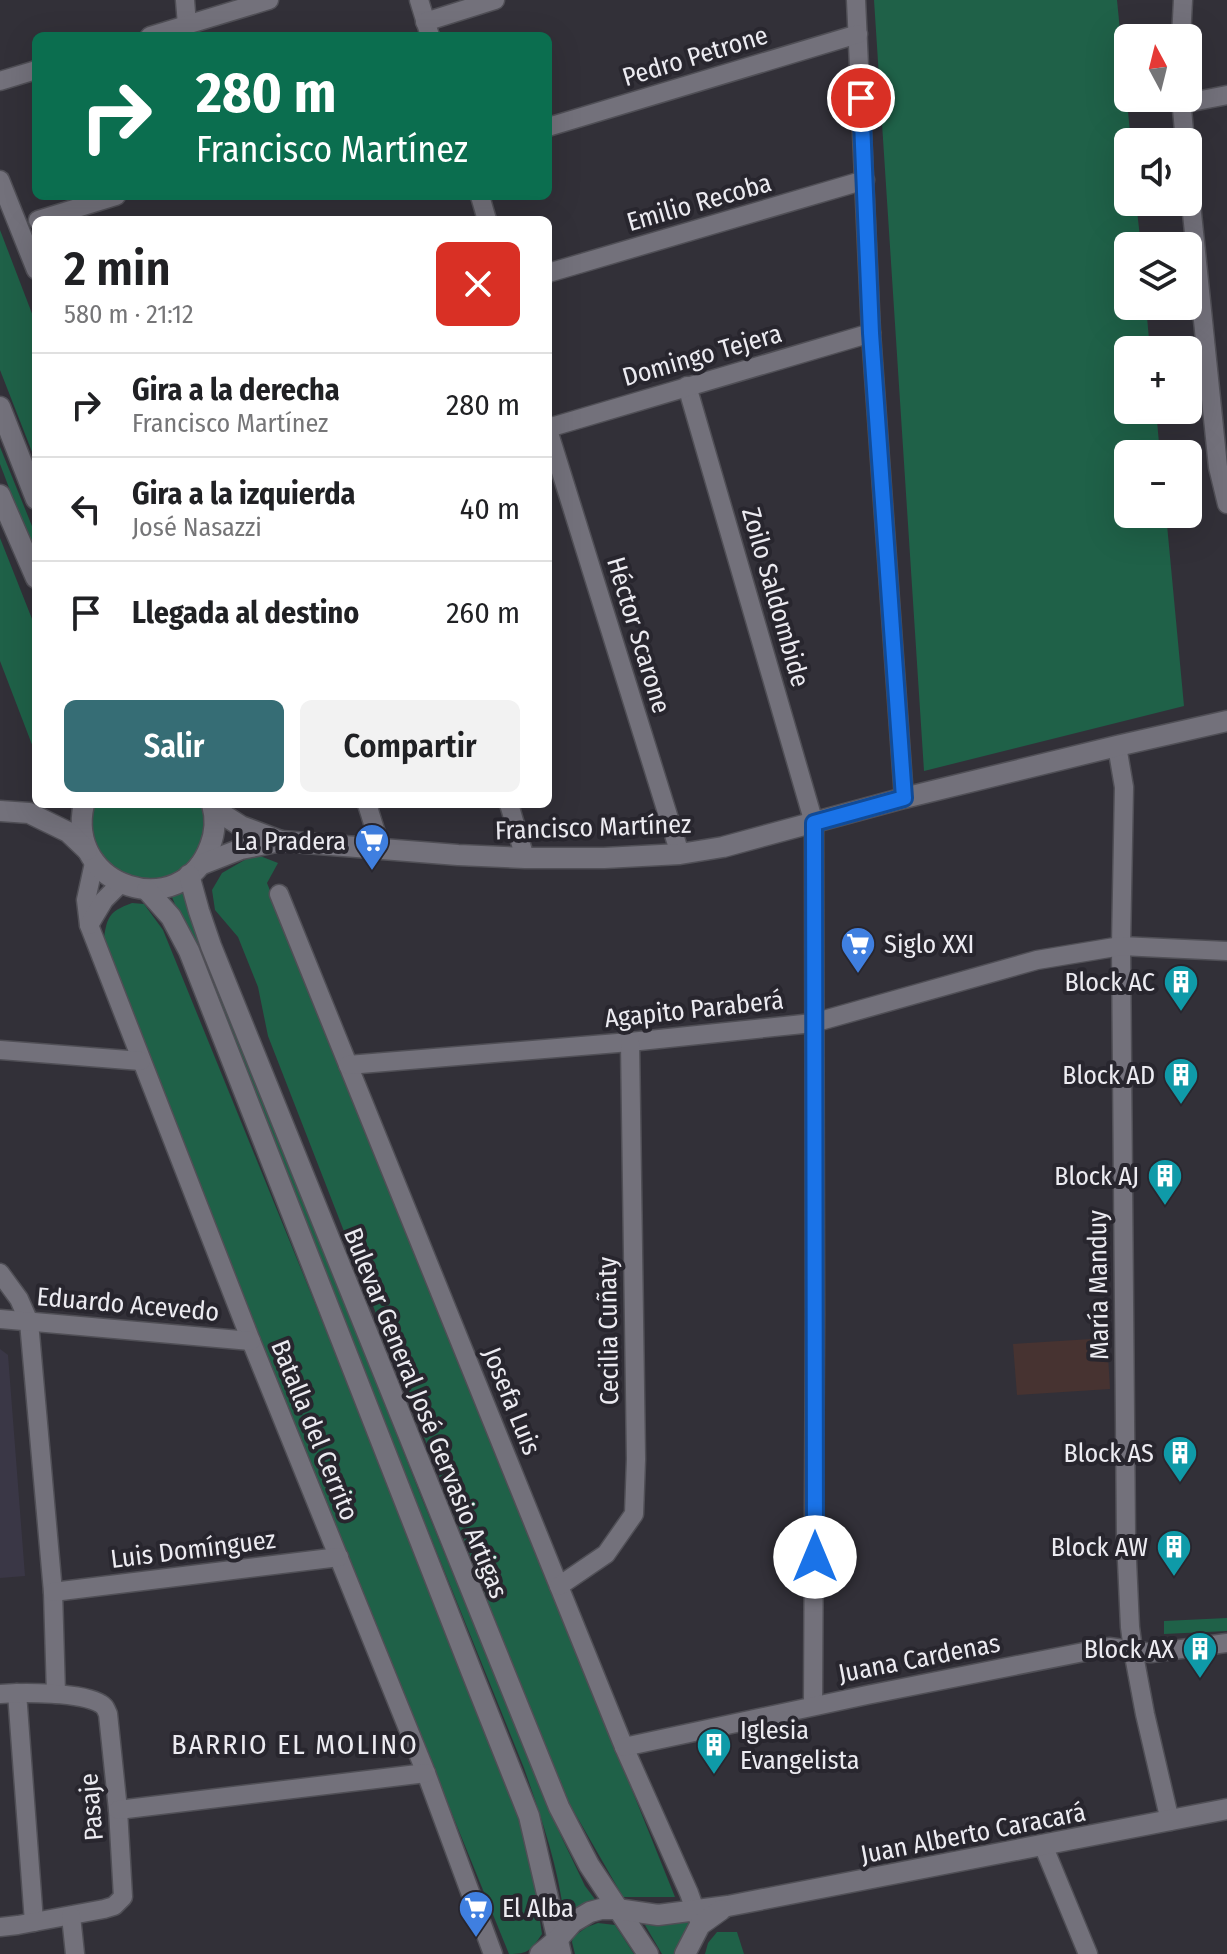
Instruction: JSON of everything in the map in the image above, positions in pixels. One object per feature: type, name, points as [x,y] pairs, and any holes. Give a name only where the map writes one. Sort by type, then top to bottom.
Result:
[{"type":"main road","points":[[0,407],[32,489]]},
{"type":"main road","points":[[0,495],[32,569]]},
{"type":"main road","name":"Francisco Martínez","points":[[147,890],[169,886],[241,849],[281,841],[525,858],[680,854],[723,847],[904,798],[1227,721]]},
{"type":"main road","points":[[29,813],[41,808]]},
{"type":"main road","points":[[83,808],[82,836],[90,856]]},
{"type":"main road","points":[[195,870],[213,839],[213,808]]},
{"type":"main road","name":"Francisco Martínez","points":[[216,808],[241,826],[281,841]]},
{"type":"main road","points":[[0,811],[29,813],[68,832],[106,875],[120,884],[147,890]]},
{"type":"main road","name":"Bulevar General José Gervasio Artigas","points":[[195,870],[199,911],[211,946],[525,1728],[559,1807],[589,1865],[648,1954]]},
{"type":"main road","name":"Bulevar General José Gervasio Artigas","points":[[147,890],[171,917],[189,951],[505,1754],[529,1816],[559,1947]]},
{"type":"main road","name":"Juan Alberto Caracará","points":[[698,1918],[728,1906],[1227,1809]]},
{"type":"main road","points":[[540,1954],[559,1947],[573,1922],[601,1909],[698,1918],[685,1954]]},
{"type":"street","points":[[185,0],[187,25]]},
{"type":"street","points":[[163,32],[269,0]]},
{"type":"street","points":[[419,0],[428,29],[495,0]]},
{"type":"street","points":[[856,0],[871,333],[904,798]]},
{"type":"street","points":[[1182,24],[1183,0]]},
{"type":"street","name":"Pedro Petrone","points":[[552,126],[858,34]]},
{"type":"street","points":[[0,81],[32,71]]},
{"type":"street","points":[[1202,98],[1227,95]]},
{"type":"street","points":[[0,180],[31,222]]},
{"type":"street","name":"Emilio Recoba","points":[[552,272],[865,180]]},
{"type":"street","points":[[51,216],[103,200]]},
{"type":"street","points":[[1192,216],[1218,467],[1227,504]]},
{"type":"street","name":"Domingo Tejera","points":[[552,428],[871,333]]},
{"type":"street","name":"Zoilo Saldombide","points":[[687,386],[814,823],[813,1706]]},
{"type":"street","name":"Héctor Scarone","points":[[552,442],[680,854]]},
{"type":"street","name":"María Manduy","points":[[1117,746],[1124,787],[1121,946],[1126,1539],[1130,1627],[1145,1714],[1170,1821]]},
{"type":"street","points":[[368,808],[381,849]]},
{"type":"street","points":[[510,808],[525,858]]},
{"type":"street","points":[[89,925],[86,900],[90,856]]},
{"type":"street","points":[[89,925],[104,900],[120,884]]},
{"type":"street","name":"Josefa Luis","points":[[279,894],[624,1747],[698,1918]]},
{"type":"street","name":"Batalla del Cerrito","points":[[89,925],[251,1341],[426,1773],[493,1954]]},
{"type":"street","name":"Agapito Paraberá","points":[[348,1065],[630,1042],[813,1023],[1037,960],[1121,946],[1227,951]]},
{"type":"street","name":"Cecilia Cuñaty","points":[[559,1586],[606,1554],[634,1514],[636,1459],[630,1042]]},
{"type":"street","points":[[0,1050],[141,1061]]},
{"type":"street","points":[[0,1273],[19,1299],[29,1322],[53,1592],[56,1694],[9,1693],[34,1922]]},
{"type":"street","name":"Eduardo Acevedo","points":[[0,1319],[251,1341]]},
{"type":"street","name":"Luis Domínguez","points":[[53,1592],[339,1557]]},
{"type":"street","name":"Juana Cardenas","points":[[624,1747],[1109,1647],[1151,1653],[1227,1643]]},
{"type":"street","name":"Pasaje","points":[[56,1694],[92,1700],[104,1706],[108,1714],[118,1810],[123,1897],[114,1906],[71,1916]]},
{"type":"street","points":[[118,1810],[426,1773]]},
{"type":"street","points":[[1043,1845],[1088,1954]]},
{"type":"street","points":[[0,1927],[71,1916],[75,1954]]},
{"type":"shaded area","points":[[1107,1338],[1110,1389],[1017,1395],[1013,1344]]},
{"type":"shaded area","points":[[0,1349],[8,1355],[25,1576],[0,1578]]},
{"type":"green space","points":[[874,0],[1117,0],[1119,24],[1114,24],[1114,112],[1128,112],[1130,128],[1114,128],[1114,216],[1138,216],[1139,232],[1114,232],[1114,320],[1147,320],[1149,336],[1114,336],[1114,424],[1157,424],[1159,440],[1114,440],[1114,528],[1167,528],[1184,706],[924,771]]},
{"type":"green space","points":[[0,230],[32,314],[32,452],[0,370]]},
{"type":"green space","points":[[0,447],[32,526],[32,548],[0,464]]},
{"type":"green space","points":[[0,538],[32,619],[32,745],[0,661]]},
{"type":"green space","points":[[93,808],[204,808],[206,823],[198,851],[188,864],[175,873],[146,880],[117,869],[95,844],[91,827]]},
{"type":"green space","points":[[255,854],[278,863],[267,883],[675,1897],[623,1897],[561,1789],[268,1036],[258,987],[238,937],[215,910],[212,890],[222,873]]},
{"type":"green space","points":[[182,892],[422,1499],[561,1836],[585,1886],[597,1902],[574,1909],[564,1916],[543,1823],[524,1768],[172,897]]},
{"type":"green space","points":[[132,903],[144,904],[163,930],[518,1808],[530,1856],[542,1934],[525,1952],[509,1954],[103,944],[110,917]]},
{"type":"green space","points":[[1227,1618],[1227,1631],[1164,1634],[1164,1621]]},
{"type":"green space","points":[[693,1922],[678,1954],[662,1954],[645,1925]]},
{"type":"green space","points":[[598,1923],[615,1925],[634,1954],[575,1954],[573,1937]]},
{"type":"green space","points":[[717,1932],[737,1932],[744,1954],[705,1954],[708,1943]]},
{"type":"place","name":"La Pradera","points":[[372,872]]},
{"type":"place","name":"Siglo XXI","points":[[858,975]]},
{"type":"place","name":"Block AC","points":[[1181,1013]]},
{"type":"place","name":"Block AD","points":[[1181,1106]]},
{"type":"place","name":"Block AJ","points":[[1165,1207]]},
{"type":"place","name":"Block AS","points":[[1180,1484]]},
{"type":"place","name":"Block AW","points":[[1174,1578]]},
{"type":"place","name":"Block AX","points":[[1200,1680]]},
{"type":"place","name":"Iglesia Evangelista","points":[[714,1776]]},
{"type":"place","name":"El Alba","points":[[476,1939]]},
{"type":"district","name":"BARRIO EL MOLINO","points":[[295,1744]]},
{"type":"route","points":[[815,1557],[814,823],[904,798],[871,333],[861,98]]}]
